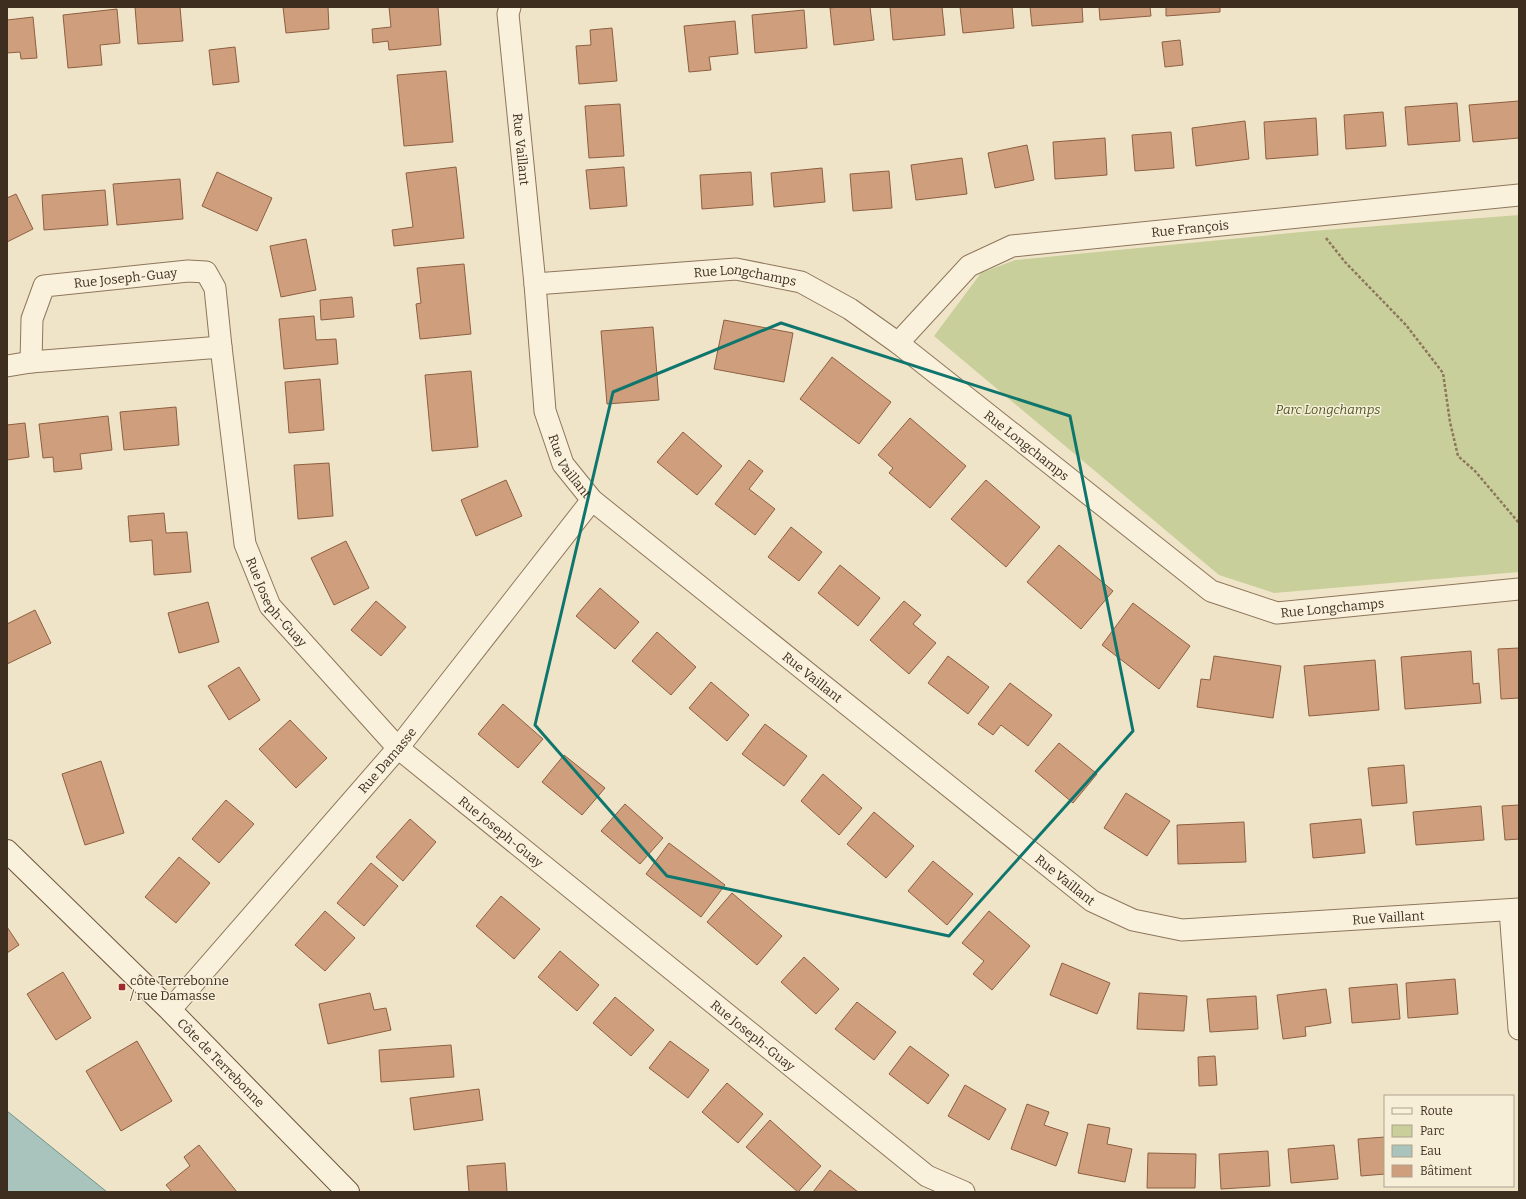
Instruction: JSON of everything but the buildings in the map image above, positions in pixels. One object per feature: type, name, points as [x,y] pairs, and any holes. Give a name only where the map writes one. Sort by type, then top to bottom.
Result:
[{"type":"main road","name":"Côte de Terrebonne","points":[[7,851],[170,1010],[348,1192]]},
{"type":"street","name":"Rue Vaillant","points":[[510,7],[508,14],[535,284],[545,411],[563,464],[592,500],[1092,901],[1133,920],[1182,930],[1514,909]]},
{"type":"street","name":"Rue François","points":[[898,343],[969,266],[1012,246],[1519,195]]},
{"type":"street","name":"Rue Longchamps","points":[[535,284],[736,269],[801,282],[850,309],[898,343],[1211,591],[1277,613],[1519,590]]},
{"type":"street","name":"Rue Joseph-Guay","points":[[31,362],[32,319],[44,286],[188,271],[206,272],[215,288],[245,544],[270,606],[398,748],[927,1176],[964,1192]]},
{"type":"street","points":[[7,366],[31,362],[221,347]]},
{"type":"street","name":"Rue Damasse","points":[[170,1010],[398,748],[592,500]]},
{"type":"street","points":[[1514,909],[1519,1030]]},
{"type":"path","points":[[1308,216],[1345,262],[1406,325],[1443,373],[1450,422],[1458,456],[1475,471],[1519,523]]},
{"type":"highlighted area","points":[[781,323],[1070,416],[1133,731],[949,936],[667,876],[535,725],[613,392]]},
{"type":"green space","name":"Parc Longchamps","points":[[1519,215],[1519,572],[1274,593],[1219,575],[934,336],[981,273],[1015,260],[1312,231]]},
{"type":"water","points":[[7,1111],[107,1192],[7,1192]]},
{"type":"place","name":"côte Terrebonne / rue Damasse","points":[[122,987]]}]
